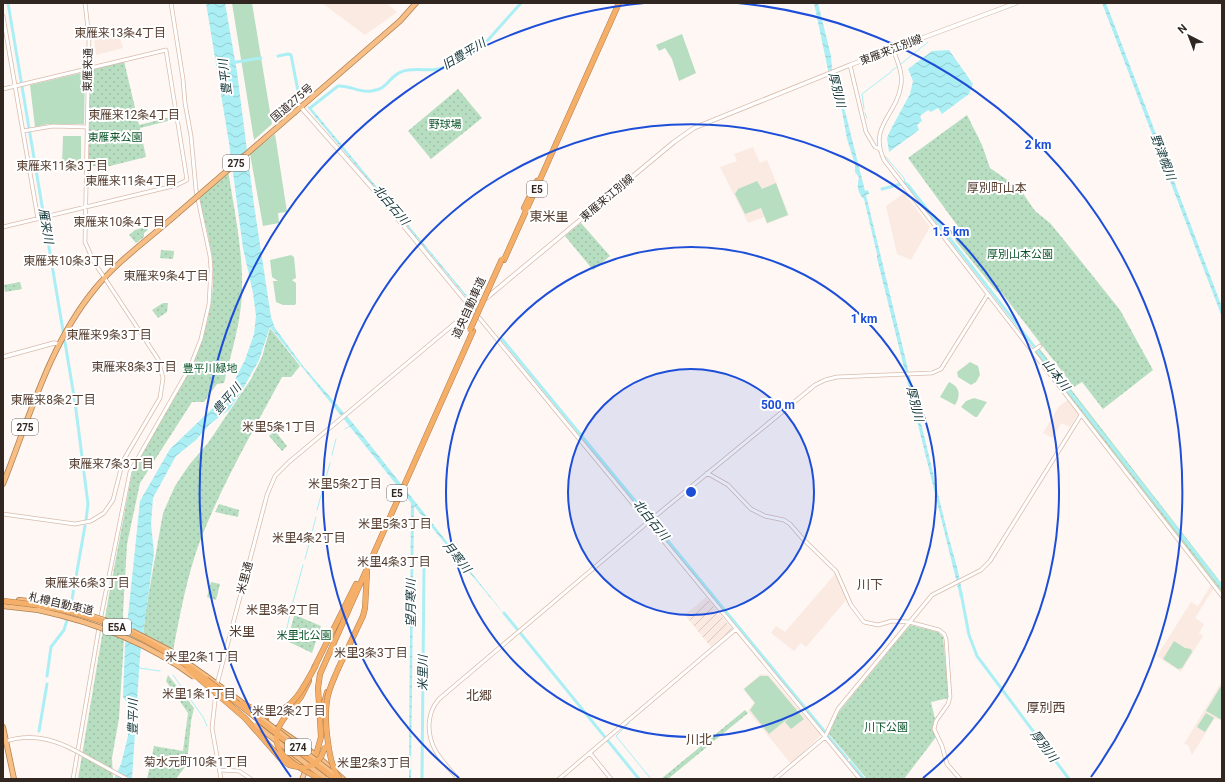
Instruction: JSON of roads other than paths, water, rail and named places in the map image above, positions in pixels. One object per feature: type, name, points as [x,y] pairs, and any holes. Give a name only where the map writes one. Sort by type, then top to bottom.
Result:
[{"type":"highway","name":"国道275号","points":[[300,106],[398,19],[413,3]]},
{"type":"highway","name":"国道275号","points":[[104,277],[176,213],[400,21],[416,3]]},
{"type":"highway","name":"道央自動車道","points":[[567,117],[616,3]]},
{"type":"highway","name":"道央自動車道","points":[[367,566],[471,330],[619,3]]},
{"type":"highway","name":"275","points":[[3,484],[58,345],[78,306],[104,277]]},
{"type":"highway","name":"E5","points":[[321,779],[286,759],[279,750],[276,739],[279,726],[305,691],[318,659],[340,622],[367,566]]},
{"type":"highway","name":"E5","points":[[341,779],[335,772],[331,761],[326,714],[327,699],[338,670],[363,616],[367,566]]},
{"type":"highway","name":"札樽自動車道","points":[[3,602],[58,609],[113,626],[160,649],[217,688],[309,765]]},
{"type":"highway","name":"札樽自動車道","points":[[3,602],[58,611],[104,625],[148,645],[187,668],[309,765]]},
{"type":"highway","name":"274","points":[[3,602],[37,602],[77,611],[125,628],[169,650],[206,676],[247,718],[326,779]]},
{"type":"highway","name":"274","points":[[3,602],[76,619],[123,636],[167,658],[201,682],[217,688],[254,712],[341,779]]},
{"type":"highway","points":[[314,754],[322,731],[316,688],[317,679],[340,622]]},
{"type":"highway","points":[[217,688],[254,709],[267,712],[280,710],[298,697],[316,665]]},
{"type":"highway","points":[[187,668],[245,718],[280,758],[291,766],[298,768],[313,765],[323,753],[326,741],[324,703],[338,670]]},
{"type":"highway","points":[[247,718],[309,765],[321,779]]},
{"type":"highway","points":[[263,719],[314,754],[341,779]]},
{"type":"highway","points":[[3,727],[14,779]]},
{"type":"highway","name":"E5A","points":[[309,765],[330,779]]},
{"type":"highway","name":"E5A","points":[[309,765],[335,779]]},
{"type":"main road","name":"東雁来江別線","points":[[979,17],[1010,3]]},
{"type":"main road","name":"東雁来江別線","points":[[472,309],[490,296],[686,133],[716,118],[842,68],[1016,3]]},
{"type":"main road","points":[[300,106],[374,190],[472,309]]},
{"type":"main road","points":[[3,358],[58,345]]},
{"type":"main road","points":[[303,779],[314,754]]},
{"type":"street","name":"東雁来通","points":[[3,514],[75,524],[91,521],[102,514],[113,500],[123,461],[158,404],[163,385],[161,365],[153,350],[91,257],[85,242],[89,27],[85,3]]},
{"type":"street","points":[[73,779],[101,616],[130,472],[190,367],[201,339],[209,298],[210,256],[196,190],[191,136],[171,3]]},
{"type":"street","points":[[3,16],[38,219]]},
{"type":"street","points":[[893,49],[901,72],[901,85],[897,97],[881,128],[879,138],[880,149],[884,160],[988,294],[1037,348],[1081,415],[1222,596]]},
{"type":"street","points":[[3,89],[165,50],[168,52],[187,182],[3,227]]},
{"type":"street","points":[[850,65],[866,132],[875,147],[880,149]]},
{"type":"street","points":[[23,131],[53,126],[87,127]]},
{"type":"street","points":[[458,779],[432,746],[429,723],[432,710],[439,699],[522,627],[707,473],[820,382],[837,378],[935,372],[942,369],[988,294]]},
{"type":"street","points":[[472,309],[650,521],[736,629],[860,779]]},
{"type":"street","name":"米里通","points":[[221,779],[212,728],[217,688],[268,489],[280,470],[336,421],[472,309]]},
{"type":"street","points":[[775,779],[825,736],[838,709],[932,595],[981,570],[990,561],[1081,415]]},
{"type":"street","points":[[707,473],[728,485],[751,509],[765,516],[784,520],[790,524],[836,572],[851,605],[864,622],[874,626],[900,621],[909,622],[939,630],[945,636],[950,697],[948,704],[936,721],[934,729],[942,746],[946,762],[960,779]]},
{"type":"street","points":[[559,779],[736,629]]},
{"type":"street","points":[[5,741],[33,737],[59,742],[127,779]]},
{"type":"street","points":[[590,753],[611,779]]},
{"type":"street","points":[[220,770],[239,770],[251,779]]},
{"type":"water","points":[[206,3],[225,3],[237,72],[254,205],[271,317],[275,328],[303,366],[352,422],[509,620],[414,506],[411,779],[409,779],[409,760],[411,503],[270,327],[259,360],[240,394],[229,410],[210,424],[196,440],[176,456],[153,498],[151,524],[154,553],[140,656],[132,779],[114,779],[121,764],[128,736],[128,704],[123,697],[125,645],[140,501],[170,449],[217,404],[230,389],[245,360],[254,334],[256,316],[253,293],[243,248],[229,143]]},
{"type":"water","points":[[814,3],[818,3],[831,56],[832,68],[844,107],[865,191],[868,190],[869,194],[866,195],[957,567],[963,596],[960,597],[864,199],[858,189],[859,177],[855,172],[855,164],[847,139],[842,111],[838,104],[833,80],[828,70]]},
{"type":"water","name":"野津幌川","points":[[1102,3],[1106,3],[1222,307],[1222,317]]},
{"type":"water","points":[[949,50],[973,84],[969,94],[942,114],[938,108],[931,112],[928,110],[920,116],[922,121],[917,125],[919,130],[889,152],[887,138],[910,94],[913,81],[908,69],[932,51]]},
{"type":"water","points":[[311,106],[473,303],[472,304],[307,107]]},
{"type":"waterway","name":"雁来川","points":[[8,3],[75,402],[88,504],[86,520]]},
{"type":"waterway","name":"旧豊平川","points":[[310,108],[338,86],[363,91],[377,90],[385,86],[397,74],[406,70],[433,70],[443,68],[488,40],[521,3]]},
{"type":"waterway","points":[[901,64],[928,42]]},
{"type":"waterway","points":[[278,56],[288,54],[291,55],[298,91]]},
{"type":"waterway","name":"豊平川","points":[[231,63],[261,58]]},
{"type":"waterway","points":[[891,71],[897,67]]},
{"type":"waterway","points":[[864,109],[862,94],[891,72]]},
{"type":"waterway","points":[[865,113],[867,118]]},
{"type":"waterway","points":[[885,156],[904,178],[905,183]]},
{"type":"waterway","name":"山本川","points":[[882,189],[905,183],[908,185],[1222,587]]},
{"type":"waterway","name":"北白石川","points":[[502,339],[825,732]]},
{"type":"waterway","name":"月寒川","points":[[345,429],[350,426]]},
{"type":"waterway","points":[[332,455],[336,439]]},
{"type":"waterway","points":[[317,510],[330,463]]},
{"type":"waterway","points":[[305,559],[316,517]]},
{"type":"waterway","name":"雁来川","points":[[71,605],[85,526]]},
{"type":"waterway","points":[[291,609],[303,565]]},
{"type":"waterway","name":"米里川","points":[[422,779],[424,566]]},
{"type":"waterway","name":"厚別川","points":[[961,593],[969,635],[977,656],[1069,779]]},
{"type":"waterway","name":"月寒川","points":[[504,613],[639,779]]},
{"type":"waterway","points":[[285,636],[290,615]]},
{"type":"waterway","name":"雁来川","points":[[47,676],[51,647],[64,630],[67,620]]},
{"type":"waterway","points":[[139,668],[160,671]]},
{"type":"waterway","points":[[173,675],[203,717],[207,726]]},
{"type":"waterway","name":"雁来川","points":[[39,731],[47,684]]},
{"type":"waterway","points":[[629,723],[616,736],[651,779]]},
{"type":"waterway","name":"北白石川","points":[[828,736],[847,759]]},
{"type":"waterway","name":"北白石川","points":[[850,762],[864,779]]},
{"type":"district","name":"東雁来13条4丁目","points":[[120,33]]},
{"type":"district","name":"東雁来12条4丁目","points":[[134,115]]},
{"type":"district","name":"東雁来11条3丁目","points":[[62,166]]},
{"type":"district","name":"東雁来11条4丁目","points":[[131,181]]},
{"type":"district","name":"厚別町山本","points":[[997,188]]},
{"type":"district","name":"東米里","points":[[549,216]]},
{"type":"district","name":"東雁来10条4丁目","points":[[119,222]]},
{"type":"district","name":"東雁来10条3丁目","points":[[69,261]]},
{"type":"district","name":"東雁来9条4丁目","points":[[166,276]]},
{"type":"district","name":"東雁来9条3丁目","points":[[109,335]]},
{"type":"district","name":"東雁来8条3丁目","points":[[134,367]]},
{"type":"district","name":"東雁来8条2丁目","points":[[53,400]]},
{"type":"district","name":"米里5条1丁目","points":[[279,427]]},
{"type":"district","name":"東雁来7条3丁目","points":[[111,464]]},
{"type":"district","name":"米里5条2丁目","points":[[345,484]]},
{"type":"district","name":"米里5条3丁目","points":[[395,524]]},
{"type":"district","name":"米里4条2丁目","points":[[309,538]]},
{"type":"district","name":"米里4条3丁目","points":[[394,562]]},
{"type":"district","name":"東雁来6条3丁目","points":[[87,583]]},
{"type":"district","name":"川下","points":[[870,584]]},
{"type":"district","name":"米里3条2丁目","points":[[283,610]]},
{"type":"district","name":"米里","points":[[242,631]]},
{"type":"district","name":"米里3条3丁目","points":[[371,653]]},
{"type":"district","name":"米里2条1丁目","points":[[202,657]]},
{"type":"district","name":"米里1条1丁目","points":[[199,694]]},
{"type":"district","name":"北郷","points":[[479,695]]},
{"type":"district","name":"厚別西","points":[[1046,707]]},
{"type":"district","name":"米里2条2丁目","points":[[289,711]]},
{"type":"district","name":"川北","points":[[699,739]]},
{"type":"district","name":"菊水元町10条1丁目","points":[[196,762]]},
{"type":"district","name":"米里2条3丁目","points":[[374,763]]},
{"type":"park label","name":"野球場","points":[[445,124]]},
{"type":"park label","name":"東雁来公園","points":[[115,137]]},
{"type":"park label","name":"厚別山本公園","points":[[1020,254]]},
{"type":"park label","name":"豊平川緑地","points":[[210,368]]},
{"type":"park label","name":"米里北公園","points":[[304,635]]},
{"type":"park label","name":"川下公園","points":[[886,727]]},
{"type":"water label","name":"望月寒川","points":[[411,603]]}]
